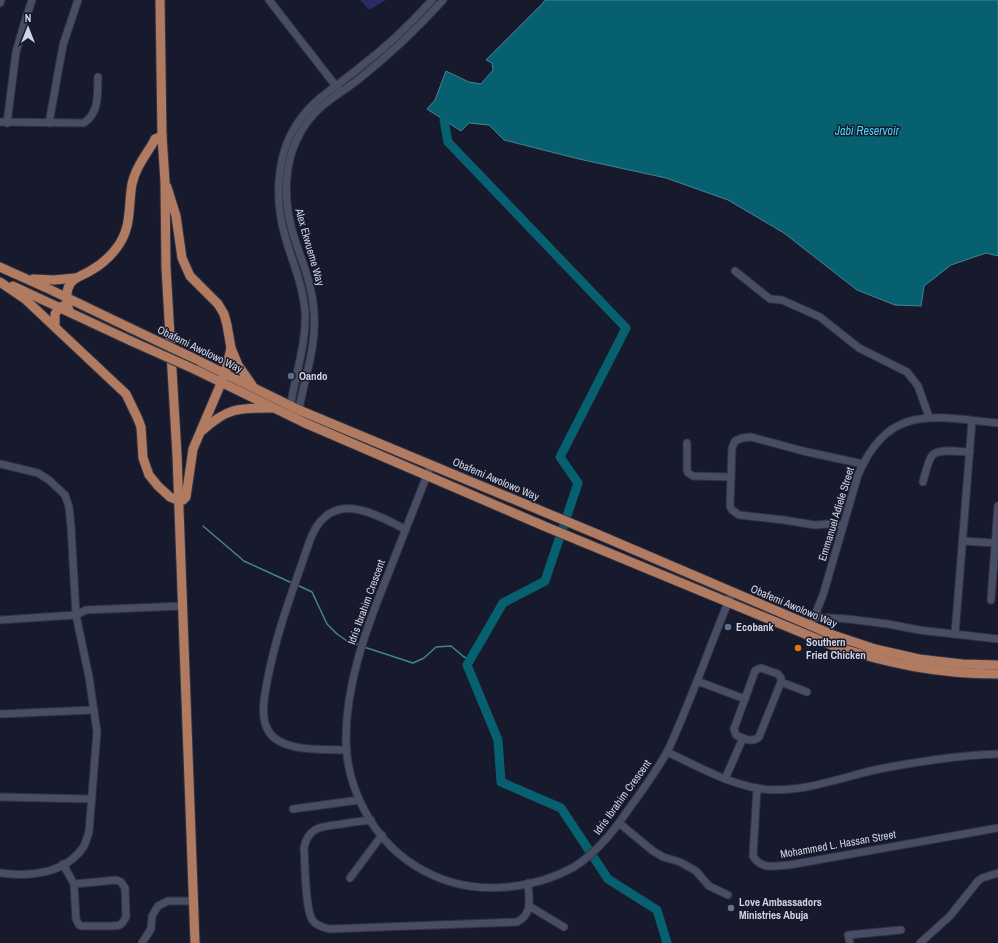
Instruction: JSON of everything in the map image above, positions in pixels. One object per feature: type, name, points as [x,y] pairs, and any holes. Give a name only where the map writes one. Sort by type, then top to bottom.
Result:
[{"type":"main road","points":[[160,0],[166,268],[177,455],[195,943]]},
{"type":"main road","points":[[27,278],[54,280],[75,278],[91,271],[111,255],[119,245],[128,224],[132,183],[136,172],[155,139],[162,136]]},
{"type":"main road","points":[[165,181],[176,216],[182,258],[190,276],[218,304],[224,314],[231,348],[242,373],[256,389]]},
{"type":"main road","name":"Obafemi Awolowo Way","points":[[0,267],[27,278],[66,305],[131,341],[196,370],[256,389],[294,413],[428,475],[592,546],[730,597],[812,621],[856,644],[898,655],[941,662],[998,665]]},
{"type":"main road","points":[[55,327],[55,314],[66,305],[70,283],[75,278]]},
{"type":"main road","points":[[0,281],[18,294],[55,327],[126,394],[141,427],[143,458],[149,475],[161,490],[170,497],[178,500],[183,500],[186,497],[190,458],[199,433],[206,422],[223,378],[231,348]]},
{"type":"main road","name":"Obafemi Awolowo Way","points":[[0,281],[66,305],[83,305],[189,356],[223,378],[275,408],[294,413],[431,465],[597,534],[834,646],[883,661],[910,667],[946,672],[998,674]]},
{"type":"main road","points":[[199,433],[214,420],[234,410],[275,408]]},
{"type":"street","points":[[0,4],[1,0]]},
{"type":"street","points":[[32,0],[16,52],[4,123],[84,123],[91,118],[96,108],[98,77]]},
{"type":"street","points":[[49,123],[63,44],[78,0]]},
{"type":"street","points":[[269,0],[338,89]]},
{"type":"street","name":"Alex Ekwueme Way","points":[[294,413],[313,338],[314,315],[312,291],[292,232],[287,207],[287,173],[292,149],[302,129],[314,113],[389,43],[432,0]]},
{"type":"street","name":"Alex Ekwueme Way","points":[[338,89],[358,79],[406,38],[443,0]]},
{"type":"street","points":[[735,271],[770,299],[782,300],[820,317],[859,348],[907,372],[918,386],[929,417]]},
{"type":"street","name":"Emmanuel Adiele Street","points":[[812,621],[824,595],[858,475],[875,445],[899,424],[914,419],[929,417],[998,423]]},
{"type":"street","points":[[955,634],[972,421]]},
{"type":"street","points":[[843,525],[815,525],[739,515],[732,510],[730,506],[732,448],[735,441],[742,438],[751,437],[803,451],[863,464]]},
{"type":"street","points":[[687,443],[688,473],[693,476],[731,477]]},
{"type":"street","points":[[923,482],[931,456],[935,452],[970,452]]},
{"type":"street","points":[[0,464],[38,473],[57,486],[65,495],[69,507],[71,526],[76,615],[89,677],[96,732],[89,832],[84,845],[74,858],[55,869],[39,874],[16,875],[0,873]]},
{"type":"street","name":"Idris Ibrahim Crescent","points":[[431,465],[405,529],[362,644],[350,696],[346,738],[350,774],[359,800],[370,820],[399,853],[424,871],[451,882],[468,886],[491,888],[518,886],[554,876],[576,866],[602,843],[619,823],[651,778],[666,752],[697,681],[730,597]]},
{"type":"street","points":[[990,600],[998,506]]},
{"type":"street","points":[[347,750],[288,745],[273,736],[267,729],[264,719],[263,705],[276,642],[310,540],[317,526],[327,515],[337,510],[360,509],[405,529]]},
{"type":"street","points":[[963,541],[995,543]]},
{"type":"street","points":[[0,620],[76,615],[86,610],[183,606]]},
{"type":"street","points":[[812,621],[848,618],[919,630],[998,638]]},
{"type":"street","points":[[761,668],[778,674],[781,678],[781,682],[759,737],[756,740],[751,740],[736,735],[734,730],[745,699],[755,672],[758,669],[761,668]]},
{"type":"street","points":[[697,681],[745,699]]},
{"type":"street","points":[[781,682],[807,692]]},
{"type":"street","points":[[0,714],[94,710]]},
{"type":"street","points":[[725,779],[743,738]]},
{"type":"street","points":[[666,752],[738,784],[757,788],[779,790],[807,787],[883,768],[941,758],[998,754]]},
{"type":"street","name":"Mohammed L. Hassan Street","points":[[757,788],[753,856],[757,863],[762,865],[790,865],[998,828]]},
{"type":"street","points":[[0,797],[92,798]]},
{"type":"street","points":[[293,809],[359,800]]},
{"type":"street","points":[[370,820],[324,826],[316,829],[305,840],[304,848],[308,906],[312,920],[317,925],[329,929],[510,923],[523,919],[527,914],[529,906],[528,884]]},
{"type":"street","points":[[619,823],[653,852],[663,857],[680,862],[691,868],[703,878],[709,886],[728,895]]},
{"type":"street","points":[[350,878],[382,835]]},
{"type":"street","points":[[63,864],[74,884],[76,919],[79,925],[113,926],[123,922],[126,917],[124,888],[121,882],[116,880],[74,884]]},
{"type":"street","points":[[920,943],[950,916],[978,881],[982,878],[998,873]]},
{"type":"street","points":[[142,943],[151,929],[152,916],[158,906],[168,901],[193,901]]},
{"type":"street","points":[[529,906],[564,927]]},
{"type":"street","points":[[850,943],[848,935],[901,930]]},
{"type":"shaded area","points":[[360,0],[386,0],[369,10]]},
{"type":"water","name":"Jabi Reservoir","points":[[545,0],[998,0],[998,256],[986,253],[951,265],[924,286],[921,306],[895,305],[857,290],[784,233],[728,200],[666,178],[579,159],[504,140],[489,125],[469,123],[461,131],[427,109],[435,100],[446,71],[469,82],[481,84],[493,70],[492,63],[486,60]]},
{"type":"waterway","points":[[444,120],[448,142],[626,328],[560,457],[578,483],[545,581],[503,603],[467,665],[498,740],[501,782],[561,808],[608,879],[657,910],[667,943]]},
{"type":"waterway","points":[[203,526],[244,561],[292,583]]},
{"type":"waterway","points":[[297,585],[312,592],[327,624],[337,634],[347,641],[359,645]]},
{"type":"waterway","points":[[364,647],[413,663],[424,658],[436,647],[451,646],[464,657],[470,659]]},
{"type":"place","name":"Oando","points":[[291,376]]},
{"type":"place","name":"Ecobank","points":[[728,627]]},
{"type":"place","name":"Southern Fried Chicken","points":[[798,648]]},
{"type":"place","name":"Love Ambassadors Ministries Abuja","points":[[731,908]]}]
